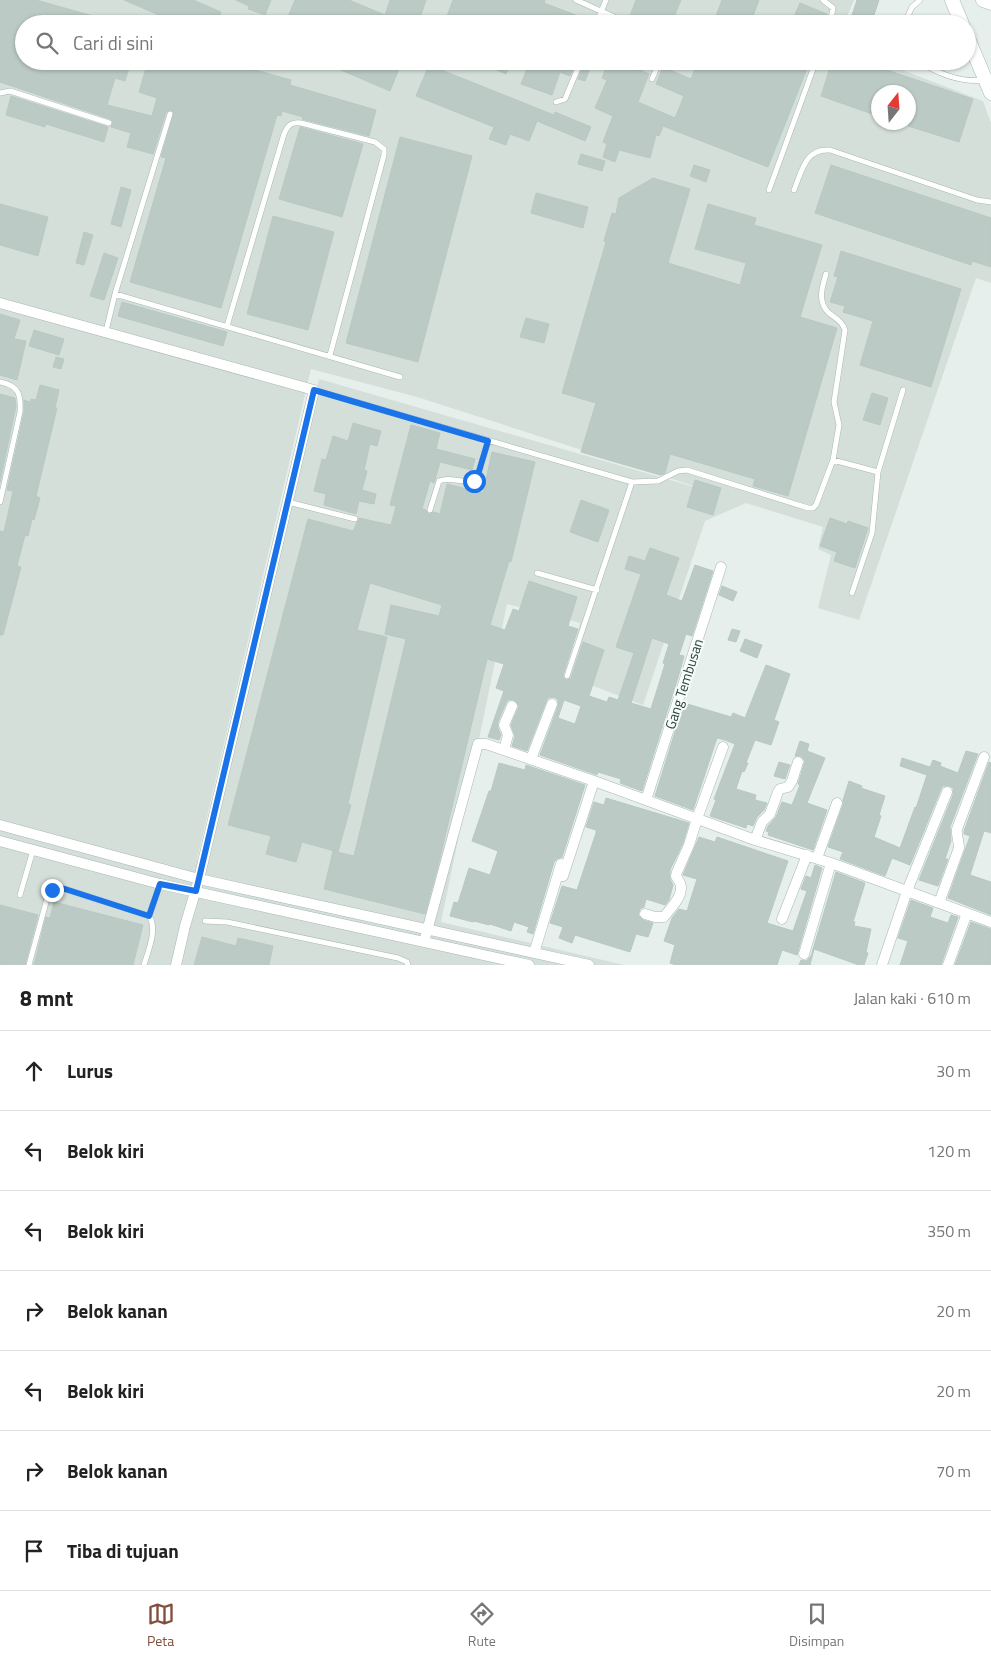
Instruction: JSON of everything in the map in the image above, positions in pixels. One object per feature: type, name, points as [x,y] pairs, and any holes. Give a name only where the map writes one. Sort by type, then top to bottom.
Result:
[{"type":"street","points":[[952,0],[958,15]]},
{"type":"street","points":[[984,0],[991,3]]},
{"type":"street","points":[[976,57],[988,86]]},
{"type":"street","points":[[0,302],[314,390],[196,891],[176,965]]},
{"type":"street","name":"Gang Tembusan","points":[[646,800],[721,567]]},
{"type":"street","points":[[532,759],[552,704]]},
{"type":"street","points":[[504,750],[508,735],[504,725],[512,706]]},
{"type":"street","points":[[424,942],[478,744],[486,744],[532,759],[755,840],[812,856],[991,922]]},
{"type":"street","points":[[646,914],[664,917],[677,902],[681,888],[676,876],[689,845],[723,747]]},
{"type":"street","points":[[939,903],[959,848],[956,834],[957,829],[984,757]]},
{"type":"street","points":[[755,840],[762,822],[770,814],[778,792],[780,789],[788,787],[792,781],[798,762]]},
{"type":"street","points":[[563,876],[594,781]]},
{"type":"street","points":[[882,965],[907,891],[947,792]]},
{"type":"street","points":[[782,919],[837,803]]},
{"type":"street","points":[[0,825],[199,878],[589,965]]},
{"type":"street","points":[[0,841],[160,884],[424,942],[490,961],[529,965]]},
{"type":"street","points":[[534,965],[563,858]]},
{"type":"street","points":[[804,954],[831,863]]},
{"type":"street","points":[[346,925],[349,912]]},
{"type":"street","points":[[948,965],[967,913]]},
{"type":"lane","points":[[576,0],[611,15]]},
{"type":"lane","points":[[600,15],[606,0]]},
{"type":"lane","points":[[823,0],[833,8],[832,15]]},
{"type":"lane","points":[[908,15],[920,0]]},
{"type":"lane","points":[[556,102],[565,99],[577,70]]},
{"type":"lane","points":[[652,79],[656,70]]},
{"type":"lane","points":[[769,190],[813,70]]},
{"type":"lane","points":[[934,70],[988,86]]},
{"type":"lane","points":[[0,93],[10,92],[109,123]]},
{"type":"lane","points":[[106,331],[115,294],[170,114]]},
{"type":"lane","points":[[227,326],[288,126],[295,122],[301,123],[375,142],[384,149],[384,155],[330,356]]},
{"type":"lane","points":[[794,190],[806,161],[812,153],[820,149],[830,150],[977,200],[991,202]]},
{"type":"lane","points":[[314,390],[632,482],[658,480],[678,471],[687,470],[813,508],[816,505],[833,460],[839,425],[834,402],[845,330],[843,324],[828,312],[823,303],[821,293],[826,274]]},
{"type":"lane","points":[[115,294],[400,377]]},
{"type":"lane","points":[[0,382],[10,385],[17,390],[20,412],[0,502]]},
{"type":"lane","points":[[852,592],[872,533],[878,472],[903,390]]},
{"type":"lane","points":[[430,510],[439,481],[448,478],[469,482],[477,478],[488,441]]},
{"type":"lane","points":[[833,460],[878,472]]},
{"type":"lane","points":[[567,676],[632,482]]},
{"type":"lane","points":[[288,502],[355,519]]},
{"type":"lane","points":[[538,573],[597,590]]},
{"type":"lane","points":[[20,895],[33,850]]},
{"type":"lane","points":[[144,965],[152,936],[153,924],[149,916],[160,884]]},
{"type":"lane","points":[[28,965],[48,895],[54,889],[65,889],[149,916]]},
{"type":"lane","points":[[204,921],[227,922],[398,958],[407,962],[408,965]]},
{"type":"shaded area","points":[[0,0],[854,0],[848,15],[15,15],[15,70],[902,70],[983,101],[991,123],[991,283],[976,278],[859,620],[818,608],[831,555],[818,549],[823,527],[746,503],[705,521],[643,705],[567,676],[580,623],[507,604],[441,922],[624,965],[0,965]],"holes":[[[311,369],[417,397],[719,494],[319,379],[208,863],[197,860]]]},
{"type":"building","points":[[0,0],[36,0],[90,15],[15,15],[15,70],[128,70],[125,81],[115,78],[107,105],[152,116],[157,98],[139,92],[145,70],[256,70],[291,80],[290,85],[376,110],[369,136],[302,119],[303,117],[282,111],[281,116],[277,115],[221,308],[130,282],[166,158],[161,157],[174,113],[170,110],[166,112],[153,154],[127,147],[131,133],[111,127],[113,123],[110,119],[0,82]]},
{"type":"building","points":[[124,0],[193,0],[221,12],[220,15],[159,15]]},
{"type":"building","points":[[236,0],[271,0],[265,15],[248,9],[249,6]]},
{"type":"building","points":[[295,0],[349,0],[385,15],[289,15]]},
{"type":"building","points":[[390,0],[426,0],[421,15],[385,15]]},
{"type":"building","points":[[453,0],[545,0],[544,3],[576,15],[447,15]]},
{"type":"building","points":[[636,0],[681,0],[675,15],[630,15]]},
{"type":"building","points":[[722,0],[759,0],[753,15],[716,15]]},
{"type":"building","points":[[857,0],[879,0],[874,15],[852,15]]},
{"type":"building","points":[[800,3],[827,14],[827,15],[795,15]]},
{"type":"building","points":[[341,70],[398,70],[390,91]]},
{"type":"building","points":[[427,70],[442,70],[554,115],[555,112],[591,127],[585,141],[537,121],[529,141],[510,134],[506,145],[489,139],[494,127],[416,96]]},
{"type":"building","points":[[497,70],[508,70],[506,74]]},
{"type":"building","points":[[526,70],[572,70],[570,76],[560,72],[552,95],[521,84]]},
{"type":"building","points":[[582,70],[589,70],[585,81],[578,79]]},
{"type":"building","points":[[605,70],[639,70],[649,74],[638,102],[675,118],[684,96],[656,84],[662,70],[670,70],[691,79],[694,70],[806,70],[768,167],[663,126],[659,136],[656,135],[650,158],[619,150],[615,162],[603,157],[607,144],[603,142],[613,116],[595,108],[607,80],[602,78]]},
{"type":"building","points":[[829,70],[887,70],[973,99],[959,142],[916,129],[916,85],[871,85],[871,114],[821,96]]},
{"type":"building","points":[[11,96],[108,127],[104,142],[46,124],[45,127],[6,115]]},
{"type":"building","points":[[300,127],[363,144],[342,217],[279,199]]},
{"type":"building","points":[[400,137],[472,156],[418,362],[346,343]]},
{"type":"building","points":[[581,154],[605,161],[602,171],[578,164]]},
{"type":"building","points":[[694,165],[710,170],[706,182],[690,176]]},
{"type":"building","points":[[831,165],[991,218],[991,267],[972,261],[971,265],[815,213]]},
{"type":"building","points":[[653,178],[690,189],[668,263],[740,285],[746,263],[695,249],[708,204],[756,218],[754,225],[822,245],[800,317],[837,328],[788,496],[753,486],[755,479],[670,454],[665,473],[660,475],[581,452],[596,403],[562,393],[606,242],[604,241],[612,213],[616,214],[619,198]]},
{"type":"building","points":[[121,187],[131,190],[121,227],[111,224]]},
{"type":"building","points":[[536,193],[588,207],[583,228],[531,213]]},
{"type":"building","points":[[0,204],[48,217],[38,256],[0,245]]},
{"type":"building","points":[[273,216],[334,232],[308,330],[247,314]]},
{"type":"building","points":[[84,232],[93,235],[84,265],[76,263]]},
{"type":"building","points":[[841,251],[961,289],[931,387],[860,365],[873,321],[843,312],[845,306],[830,302],[838,277],[834,276]]},
{"type":"building","points":[[104,253],[118,258],[104,300],[90,296]]},
{"type":"building","points":[[122,302],[227,332],[223,346],[118,316]]},
{"type":"building","points":[[0,314],[20,320],[14,339],[26,341],[17,380],[0,375]]},
{"type":"building","points":[[526,318],[549,324],[544,343],[520,337]]},
{"type":"building","points":[[34,330],[64,339],[59,355],[29,346]]},
{"type":"building","points":[[56,357],[64,359],[61,369],[53,367]]},
{"type":"building","points":[[40,385],[59,390],[55,408],[57,408],[36,496],[40,498],[28,536],[25,535],[17,566],[21,567],[3,635],[0,635],[0,531],[4,532],[13,491],[7,490],[24,413],[24,400],[30,402],[31,399],[36,400]]},
{"type":"building","points":[[872,393],[888,398],[880,425],[863,420]]},
{"type":"building","points":[[0,394],[15,398],[16,406],[0,482]]},
{"type":"building","points":[[353,423],[381,431],[377,446],[370,444],[364,470],[367,471],[362,490],[376,494],[374,504],[359,501],[356,514],[324,505],[326,494],[314,491],[322,459],[326,460],[333,436],[348,441]]},
{"type":"building","points":[[411,425],[440,433],[436,449],[475,459],[472,470],[440,462],[434,483],[430,481],[422,509],[426,510],[429,514],[434,512],[440,514],[447,484],[483,493],[492,452],[535,462],[511,562],[509,561],[490,625],[505,630],[513,609],[519,611],[529,581],[577,597],[568,626],[578,629],[563,676],[566,680],[571,678],[583,642],[604,650],[589,696],[607,702],[609,697],[618,700],[634,653],[616,647],[641,574],[625,569],[629,556],[645,561],[650,548],[679,558],[666,595],[682,601],[695,565],[713,571],[692,636],[686,634],[679,655],[684,656],[680,671],[642,791],[620,783],[621,779],[598,772],[597,775],[540,755],[558,706],[558,700],[554,697],[548,698],[546,702],[527,751],[512,746],[515,736],[511,725],[519,706],[514,700],[508,700],[498,722],[501,735],[499,740],[488,737],[504,691],[496,688],[504,664],[487,659],[425,914],[324,889],[333,851],[354,856],[406,639],[385,634],[391,605],[439,616],[442,605],[370,583],[357,630],[387,637],[348,804],[351,805],[338,852],[302,842],[296,862],[266,854],[271,836],[228,825],[308,519],[353,531],[359,518],[391,525],[396,506],[390,505]],"holes":[[[652,638],[669,644],[651,709],[631,703]],[[564,700],[581,706],[575,724],[558,718]]]},
{"type":"building","points":[[695,480],[721,488],[713,515],[687,507]]},
{"type":"building","points":[[581,500],[609,510],[598,542],[570,532]]},
{"type":"building","points":[[830,518],[847,524],[848,521],[868,528],[855,568],[834,561],[837,552],[820,546]]},
{"type":"building","points":[[722,586],[737,592],[733,601],[719,595]]},
{"type":"building","points":[[732,629],[740,631],[736,642],[728,640]]},
{"type":"building","points":[[745,639],[762,645],[757,658],[740,651]]},
{"type":"building","points":[[766,665],[790,674],[774,720],[779,722],[771,745],[755,740],[746,763],[748,763],[744,772],[742,771],[736,789],[756,795],[755,800],[767,803],[753,826],[747,824],[746,828],[710,816],[716,800],[714,799],[735,744],[725,740],[717,738],[693,810],[655,796],[684,703],[731,717],[733,713],[745,718]]},
{"type":"building","points":[[800,741],[809,744],[807,751],[825,758],[807,803],[827,810],[813,850],[768,835],[769,832],[766,831],[776,817],[782,802],[792,805],[800,785],[798,784],[805,761],[801,756],[795,756]]},
{"type":"building","points":[[966,751],[978,754],[950,827],[951,841],[945,859],[948,859],[938,886],[919,880],[953,795],[953,788],[949,786],[943,786],[941,789],[910,865],[892,858],[885,876],[840,859],[843,852],[828,847],[843,805],[849,781],[862,786],[861,788],[885,796],[874,837],[900,848],[927,775],[900,766],[902,758],[930,767],[933,760],[941,763],[940,766],[958,773]]},
{"type":"building","points":[[779,762],[790,765],[785,779],[774,776]]},
{"type":"building","points":[[989,762],[991,763],[991,833],[984,831],[970,875],[991,882],[991,915],[948,898],[970,836],[964,834],[964,831]]},
{"type":"building","points":[[499,763],[525,770],[526,765],[585,785],[562,857],[554,862],[533,934],[527,932],[529,927],[514,922],[511,931],[490,924],[450,916],[454,902],[458,903],[469,868],[490,875],[498,851],[472,841],[489,791],[491,791]]},
{"type":"building","points":[[606,798],[689,823],[683,843],[670,870],[670,879],[673,885],[669,900],[665,905],[646,899],[644,907],[640,909],[638,915],[643,920],[653,923],[648,937],[636,934],[630,952],[575,935],[572,943],[559,938],[563,927],[550,923],[562,886],[577,890],[596,833],[596,830],[586,827],[594,802],[604,805]]},
{"type":"building","points":[[699,837],[715,842],[717,837],[788,861],[767,923],[793,931],[807,891],[801,889],[806,876],[811,878],[815,865],[822,868],[797,955],[782,950],[777,965],[676,965],[670,963],[675,945],[664,941],[672,918],[679,909],[687,911],[697,879],[683,875]]},
{"type":"building","points":[[836,872],[865,883],[853,922],[855,922],[854,926],[871,929],[866,952],[868,953],[864,965],[859,965],[814,949],[810,965],[799,965],[801,960],[806,961],[811,956]]},
{"type":"building","points":[[911,900],[933,908],[930,917],[948,923],[951,915],[958,917],[941,965],[900,965],[908,941],[898,938]]},
{"type":"building","points":[[54,902],[143,925],[133,965],[34,965],[46,917],[50,918]]},
{"type":"building","points":[[0,905],[38,915],[25,965],[0,965]]},
{"type":"building","points":[[971,922],[991,929],[991,965],[955,965]]},
{"type":"building","points":[[202,937],[236,946],[238,938],[273,946],[269,965],[194,965]]},
{"type":"route","points":[[52,890],[58,888],[65,889],[149,916],[160,884],[196,891],[314,390],[488,441],[477,478],[474,481]]}]
